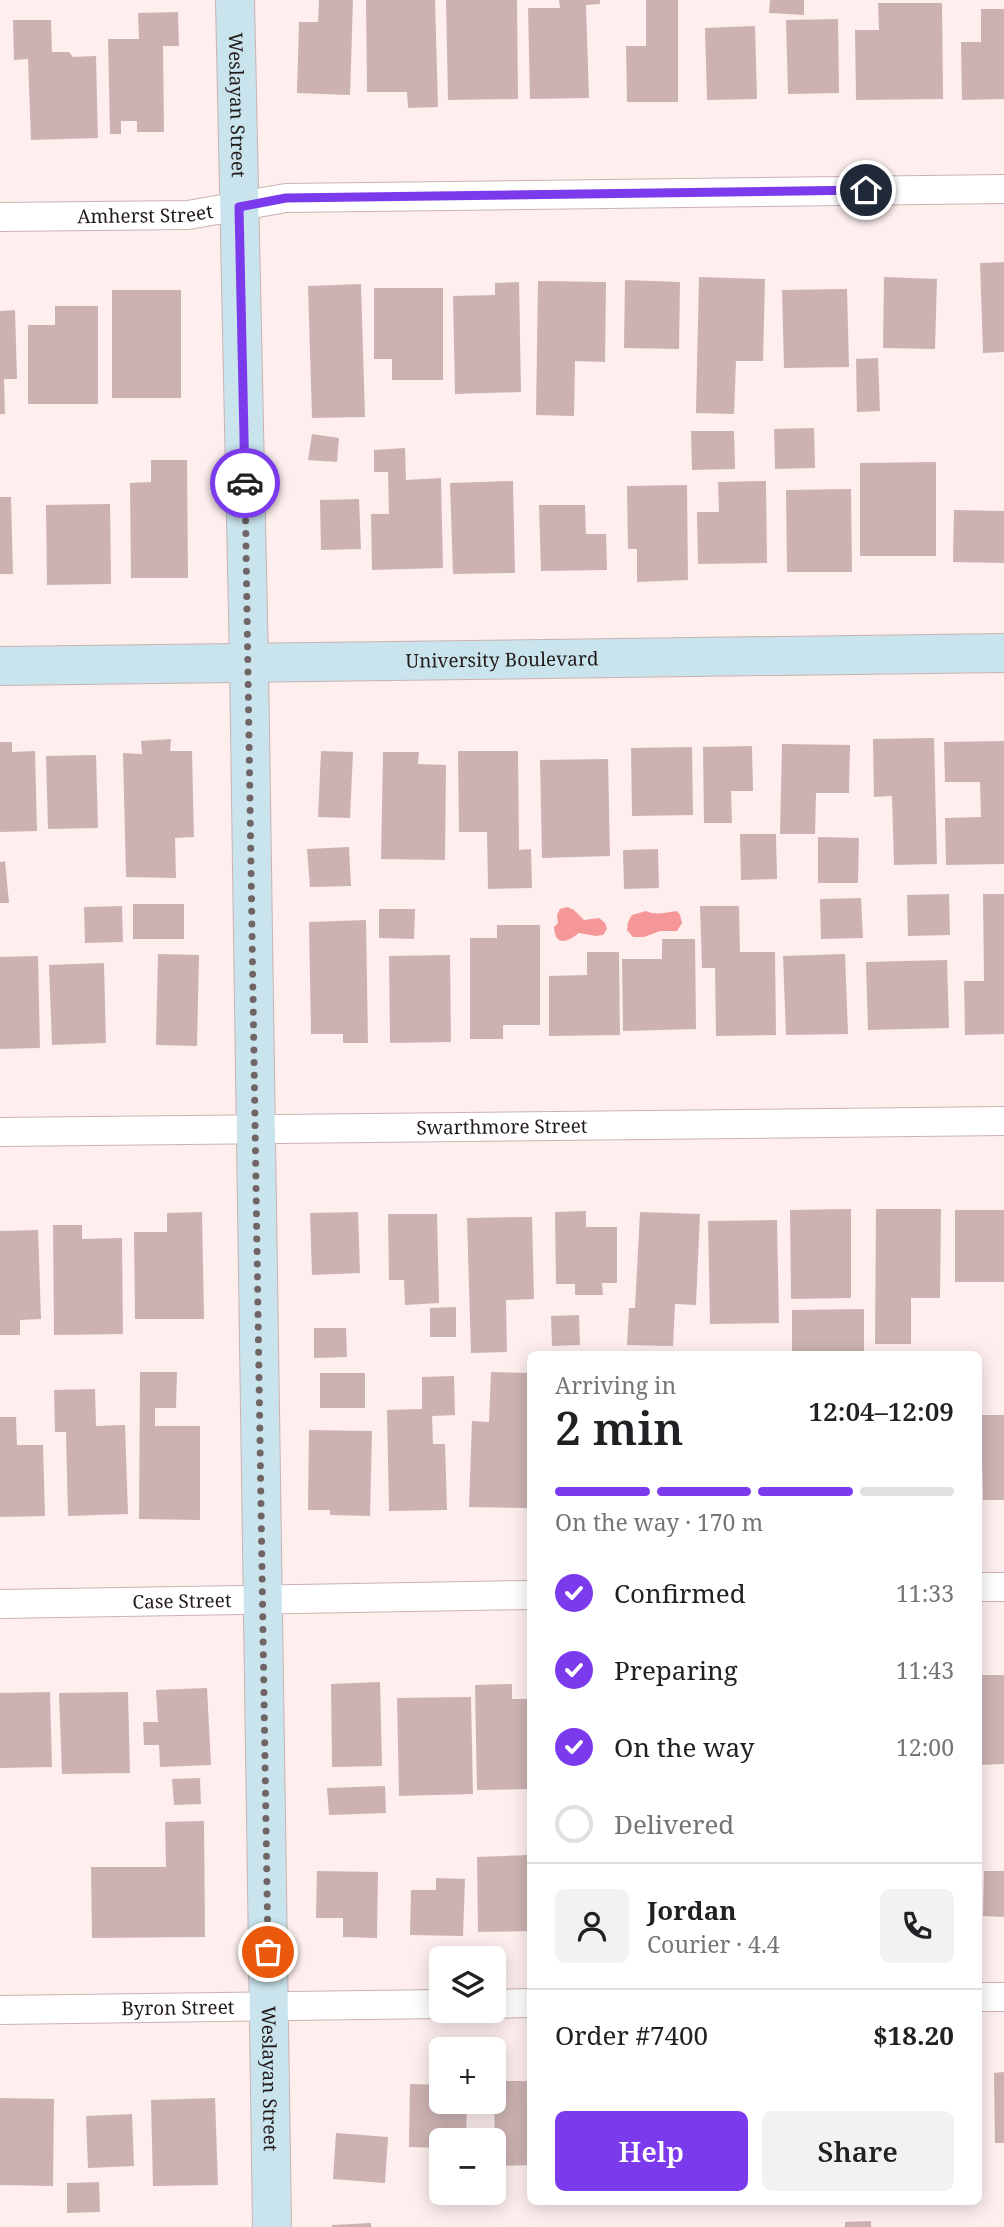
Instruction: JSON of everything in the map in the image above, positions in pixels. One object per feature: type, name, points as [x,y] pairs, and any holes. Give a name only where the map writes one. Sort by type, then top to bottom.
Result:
[{"type":"main road","name":"Weslayan Street","points":[[235,0],[249,662],[272,2227]]},
{"type":"main road","name":"University Boulevard","points":[[0,666],[1004,653]]},
{"type":"street","name":"Amherst Street","points":[[0,217],[188,215],[286,198],[1004,188]]},
{"type":"street","name":"Swarthmore Street","points":[[0,1132],[1004,1121]]},
{"type":"street","points":[[982,1587],[1004,1587]]},
{"type":"street","name":"Case Street","points":[[0,1604],[527,1595]]},
{"type":"street","points":[[982,1997],[1004,1997]]},
{"type":"street","points":[[506,2004],[527,2003]]},
{"type":"street","name":"Byron Street","points":[[0,2010],[429,2004]]},
{"type":"shaded area","points":[[567,907],[584,920],[599,918],[607,929],[603,935],[579,933],[571,939],[559,940],[554,927],[558,923],[557,915],[560,909]]},
{"type":"shaded area","points":[[646,911],[677,911],[682,923],[677,931],[660,931],[644,937],[633,937],[627,930],[628,922],[632,915]]},
{"type":"building","points":[[319,0],[353,0],[350,95],[297,93],[299,22],[318,22]]},
{"type":"building","points":[[366,0],[435,0],[438,107],[408,108],[407,92],[367,92]]},
{"type":"building","points":[[446,0],[517,0],[518,99],[448,100]]},
{"type":"building","points":[[559,0],[600,0],[600,4],[586,5],[589,98],[530,99],[528,8],[560,8]]},
{"type":"building","points":[[646,0],[678,0],[678,102],[627,102],[626,46],[646,46]]},
{"type":"building","points":[[770,0],[804,0],[804,15],[769,13]]},
{"type":"building","points":[[878,3],[942,3],[943,99],[856,100],[855,30],[879,30]]},
{"type":"building","points":[[981,9],[1004,9],[1004,99],[962,100],[961,42],[981,42]]},
{"type":"building","points":[[178,12],[179,46],[163,46],[164,132],[137,132],[137,121],[121,121],[121,134],[110,134],[108,39],[139,39],[138,13]]},
{"type":"building","points":[[838,19],[839,93],[788,94],[786,20]]},
{"type":"building","points":[[13,20],[51,20],[52,52],[69,52],[73,57],[96,56],[98,138],[31,140],[28,59],[14,60]]},
{"type":"building","points":[[755,26],[757,99],[707,100],[705,28]]},
{"type":"building","points":[[1004,262],[1004,352],[983,353],[980,263]]},
{"type":"building","points":[[699,277],[765,279],[763,361],[736,361],[734,414],[696,413]]},
{"type":"building","points":[[884,277],[937,279],[935,349],[883,348]]},
{"type":"building","points":[[625,280],[680,282],[679,349],[624,348]]},
{"type":"building","points":[[538,281],[606,282],[605,362],[575,361],[574,416],[536,415]]},
{"type":"building","points":[[519,282],[521,392],[455,394],[453,296],[495,295],[495,283]]},
{"type":"building","points":[[361,284],[365,417],[312,418],[308,286]]},
{"type":"building","points":[[374,288],[443,288],[443,380],[392,380],[392,359],[374,359]]},
{"type":"building","points":[[847,289],[849,367],[784,368],[782,290]]},
{"type":"building","points":[[112,290],[181,290],[181,398],[112,398]]},
{"type":"building","points":[[55,306],[98,306],[98,404],[28,404],[28,325],[55,325]]},
{"type":"building","points":[[15,310],[17,379],[4,379],[5,414],[0,414],[0,311]]},
{"type":"building","points":[[878,358],[880,411],[857,412],[856,359]]},
{"type":"building","points":[[814,428],[815,468],[775,469],[774,429]]},
{"type":"building","points":[[691,431],[734,431],[735,469],[692,470]]},
{"type":"building","points":[[312,434],[339,438],[337,462],[308,460]]},
{"type":"building","points":[[405,448],[406,480],[441,478],[443,568],[372,570],[371,514],[389,514],[388,472],[374,472],[374,450]]},
{"type":"building","points":[[151,460],[187,460],[188,578],[131,578],[130,483],[151,482]]},
{"type":"building","points":[[936,462],[936,556],[860,556],[860,463]]},
{"type":"building","points":[[513,481],[515,573],[453,574],[450,483]]},
{"type":"building","points":[[766,481],[767,563],[698,564],[697,512],[719,512],[718,482]]},
{"type":"building","points":[[687,485],[688,580],[637,582],[637,549],[628,549],[627,486]]},
{"type":"building","points":[[851,489],[852,572],[787,572],[786,490]]},
{"type":"building","points":[[0,497],[11,497],[13,574],[0,574]]},
{"type":"building","points":[[359,499],[361,549],[321,550],[320,500]]},
{"type":"building","points":[[110,504],[111,584],[47,585],[46,505]]},
{"type":"building","points":[[539,505],[585,505],[586,534],[606,534],[607,570],[541,571]]},
{"type":"building","points":[[954,510],[1004,511],[1004,563],[953,562]]},
{"type":"building","points":[[934,738],[937,864],[894,865],[892,796],[874,797],[873,739]]},
{"type":"building","points":[[171,739],[170,751],[192,751],[194,837],[175,838],[176,878],[126,877],[123,753],[142,754],[141,741]]},
{"type":"building","points":[[1004,741],[1004,864],[946,865],[945,818],[981,817],[980,782],[945,782],[944,742]]},
{"type":"building","points":[[0,742],[12,742],[12,752],[35,751],[37,831],[0,832]]},
{"type":"building","points":[[782,744],[850,745],[849,793],[816,793],[815,834],[780,834]]},
{"type":"building","points":[[752,746],[753,791],[731,791],[732,823],[704,823],[703,747]]},
{"type":"building","points":[[692,747],[693,815],[632,816],[631,748]]},
{"type":"building","points":[[321,751],[353,752],[350,818],[318,817]]},
{"type":"building","points":[[458,751],[518,751],[519,850],[531,849],[532,888],[488,889],[487,832],[459,832]]},
{"type":"building","points":[[383,752],[419,752],[418,764],[446,765],[445,860],[381,859]]},
{"type":"building","points":[[96,755],[98,828],[48,829],[46,756]]},
{"type":"building","points":[[608,759],[610,856],[542,858],[540,760]]},
{"type":"building","points":[[740,834],[776,834],[777,879],[741,880]]},
{"type":"building","points":[[818,837],[859,838],[858,883],[818,883]]},
{"type":"building","points":[[349,847],[351,886],[310,887],[307,849]]},
{"type":"building","points":[[658,849],[659,888],[624,889],[623,850]]},
{"type":"building","points":[[5,861],[9,903],[0,903],[0,862]]},
{"type":"building","points":[[949,894],[950,935],[908,936],[907,895]]},
{"type":"building","points":[[983,894],[1004,894],[1004,1034],[965,1035],[964,981],[984,981]]},
{"type":"building","points":[[861,898],[863,938],[821,939],[820,899]]},
{"type":"building","points":[[133,904],[184,904],[184,939],[133,939]]},
{"type":"building","points":[[122,906],[123,942],[85,943],[84,907]]},
{"type":"building","points":[[700,906],[739,906],[740,952],[775,952],[776,1035],[716,1036],[715,968],[702,968]]},
{"type":"building","points":[[379,909],[415,909],[414,939],[379,938]]},
{"type":"building","points":[[366,920],[368,1043],[343,1043],[343,1034],[311,1034],[309,922]]},
{"type":"building","points":[[497,925],[540,925],[540,1025],[503,1025],[503,1039],[470,1039],[470,938],[497,938]]},
{"type":"building","points":[[662,939],[695,939],[696,1029],[623,1031],[622,959],[662,959]]},
{"type":"building","points":[[587,952],[619,952],[620,1035],[549,1036],[549,976],[587,975]]},
{"type":"building","points":[[158,954],[199,955],[197,1046],[156,1045]]},
{"type":"building","points":[[845,954],[848,1034],[786,1035],[783,956]]},
{"type":"building","points":[[450,955],[451,1042],[390,1043],[389,956]]},
{"type":"building","points":[[38,956],[40,1048],[0,1049],[0,957]]},
{"type":"building","points":[[947,960],[949,1028],[868,1030],[866,962]]},
{"type":"building","points":[[104,963],[106,1043],[52,1045],[49,965]]},
{"type":"building","points":[[851,1209],[851,1298],[791,1299],[790,1210]]},
{"type":"building","points":[[876,1209],[941,1209],[940,1298],[911,1298],[911,1344],[875,1344]]},
{"type":"building","points":[[955,1210],[1004,1210],[1004,1282],[955,1282]]},
{"type":"building","points":[[586,1211],[586,1227],[617,1227],[617,1283],[602,1283],[603,1295],[575,1295],[575,1284],[556,1284],[555,1212]]},
{"type":"building","points":[[202,1212],[204,1319],[135,1319],[134,1232],[167,1232],[167,1213]]},
{"type":"building","points":[[358,1212],[360,1273],[312,1275],[310,1213]]},
{"type":"building","points":[[640,1212],[700,1214],[696,1305],[675,1304],[673,1346],[627,1345],[629,1308],[635,1308]]},
{"type":"building","points":[[388,1214],[437,1214],[439,1303],[405,1305],[404,1280],[389,1280]]},
{"type":"building","points":[[532,1217],[534,1299],[506,1300],[507,1352],[471,1353],[467,1218]]},
{"type":"building","points":[[777,1220],[779,1323],[710,1324],[708,1221]]},
{"type":"building","points":[[53,1225],[82,1225],[82,1239],[122,1238],[123,1334],[54,1335]]},
{"type":"building","points":[[38,1230],[41,1319],[20,1320],[20,1335],[0,1335],[0,1231]]},
{"type":"building","points":[[456,1307],[456,1337],[430,1337],[430,1308]]},
{"type":"building","points":[[864,1309],[864,1351],[792,1351],[792,1310]]},
{"type":"building","points":[[579,1315],[580,1345],[552,1346],[551,1316]]},
{"type":"building","points":[[314,1328],[346,1328],[347,1357],[314,1358]]},
{"type":"building","points":[[140,1372],[177,1372],[176,1408],[155,1408],[155,1426],[200,1426],[200,1520],[139,1519]]},
{"type":"building","points":[[491,1372],[527,1373],[527,1508],[469,1507],[472,1421],[489,1422]]},
{"type":"building","points":[[320,1373],[365,1373],[365,1408],[320,1408]]},
{"type":"building","points":[[454,1376],[455,1415],[432,1416],[433,1444],[445,1444],[447,1510],[389,1511],[387,1410],[422,1409],[422,1377]]},
{"type":"building","points":[[95,1389],[96,1426],[125,1425],[128,1514],[68,1516],[66,1432],[55,1432],[54,1390]]},
{"type":"building","points":[[982,1415],[1004,1415],[1004,1500],[983,1500]]},
{"type":"building","points":[[0,1417],[16,1417],[17,1445],[43,1445],[45,1516],[0,1517]]},
{"type":"building","points":[[309,1430],[372,1431],[370,1516],[330,1515],[330,1510],[308,1510]]},
{"type":"building","points":[[982,1675],[1004,1675],[1004,1764],[982,1765]]},
{"type":"building","points":[[380,1682],[382,1766],[332,1767],[331,1684]]},
{"type":"building","points":[[512,1684],[512,1699],[527,1699],[527,1789],[477,1790],[475,1685]]},
{"type":"building","points":[[207,1688],[211,1765],[160,1767],[159,1745],[144,1745],[143,1722],[158,1722],[156,1690]]},
{"type":"building","points":[[50,1692],[52,1767],[0,1768],[0,1693]]},
{"type":"building","points":[[128,1692],[130,1773],[62,1774],[59,1693]]},
{"type":"building","points":[[471,1697],[473,1794],[399,1796],[397,1698]]},
{"type":"building","points":[[200,1778],[201,1804],[174,1805],[172,1779]]},
{"type":"building","points":[[385,1786],[386,1813],[329,1815],[327,1788]]},
{"type":"building","points":[[204,1821],[205,1937],[92,1938],[91,1867],[166,1867],[165,1822]]},
{"type":"building","points":[[527,1855],[527,1931],[478,1932],[477,1857]]},
{"type":"building","points":[[317,1871],[378,1872],[377,1938],[343,1937],[343,1918],[316,1918]]},
{"type":"building","points":[[984,1871],[1004,1871],[1004,1917],[983,1916]]},
{"type":"building","points":[[436,1878],[465,1879],[463,1936],[410,1935],[411,1890],[436,1890]]},
{"type":"building","points":[[1004,2072],[1004,2143],[995,2143],[994,2073]]},
{"type":"building","points":[[506,2081],[527,2081],[527,2165],[506,2166],[506,2128],[495,2128],[494,2114],[506,2114]]},
{"type":"building","points":[[410,2084],[429,2085],[429,2114],[467,2114],[466,2128],[429,2128],[429,2148],[409,2147]]},
{"type":"building","points":[[0,2098],[54,2099],[53,2186],[0,2185]]},
{"type":"building","points":[[215,2098],[218,2185],[153,2186],[151,2100]]},
{"type":"building","points":[[132,2114],[134,2166],[88,2168],[86,2116]]},
{"type":"building","points":[[336,2133],[388,2137],[385,2183],[333,2179]]},
{"type":"building","points":[[99,2182],[100,2212],[67,2213],[67,2183]]},
{"type":"building","points":[[871,2221],[871,2227],[845,2227],[845,2222]]},
{"type":"building","points":[[371,2223],[371,2227],[332,2227],[332,2225]]},
{"type":"way so far","points":[[245,483],[268,1952]]},
{"type":"route","points":[[245,483],[239,207],[286,198],[866,190]]}]
